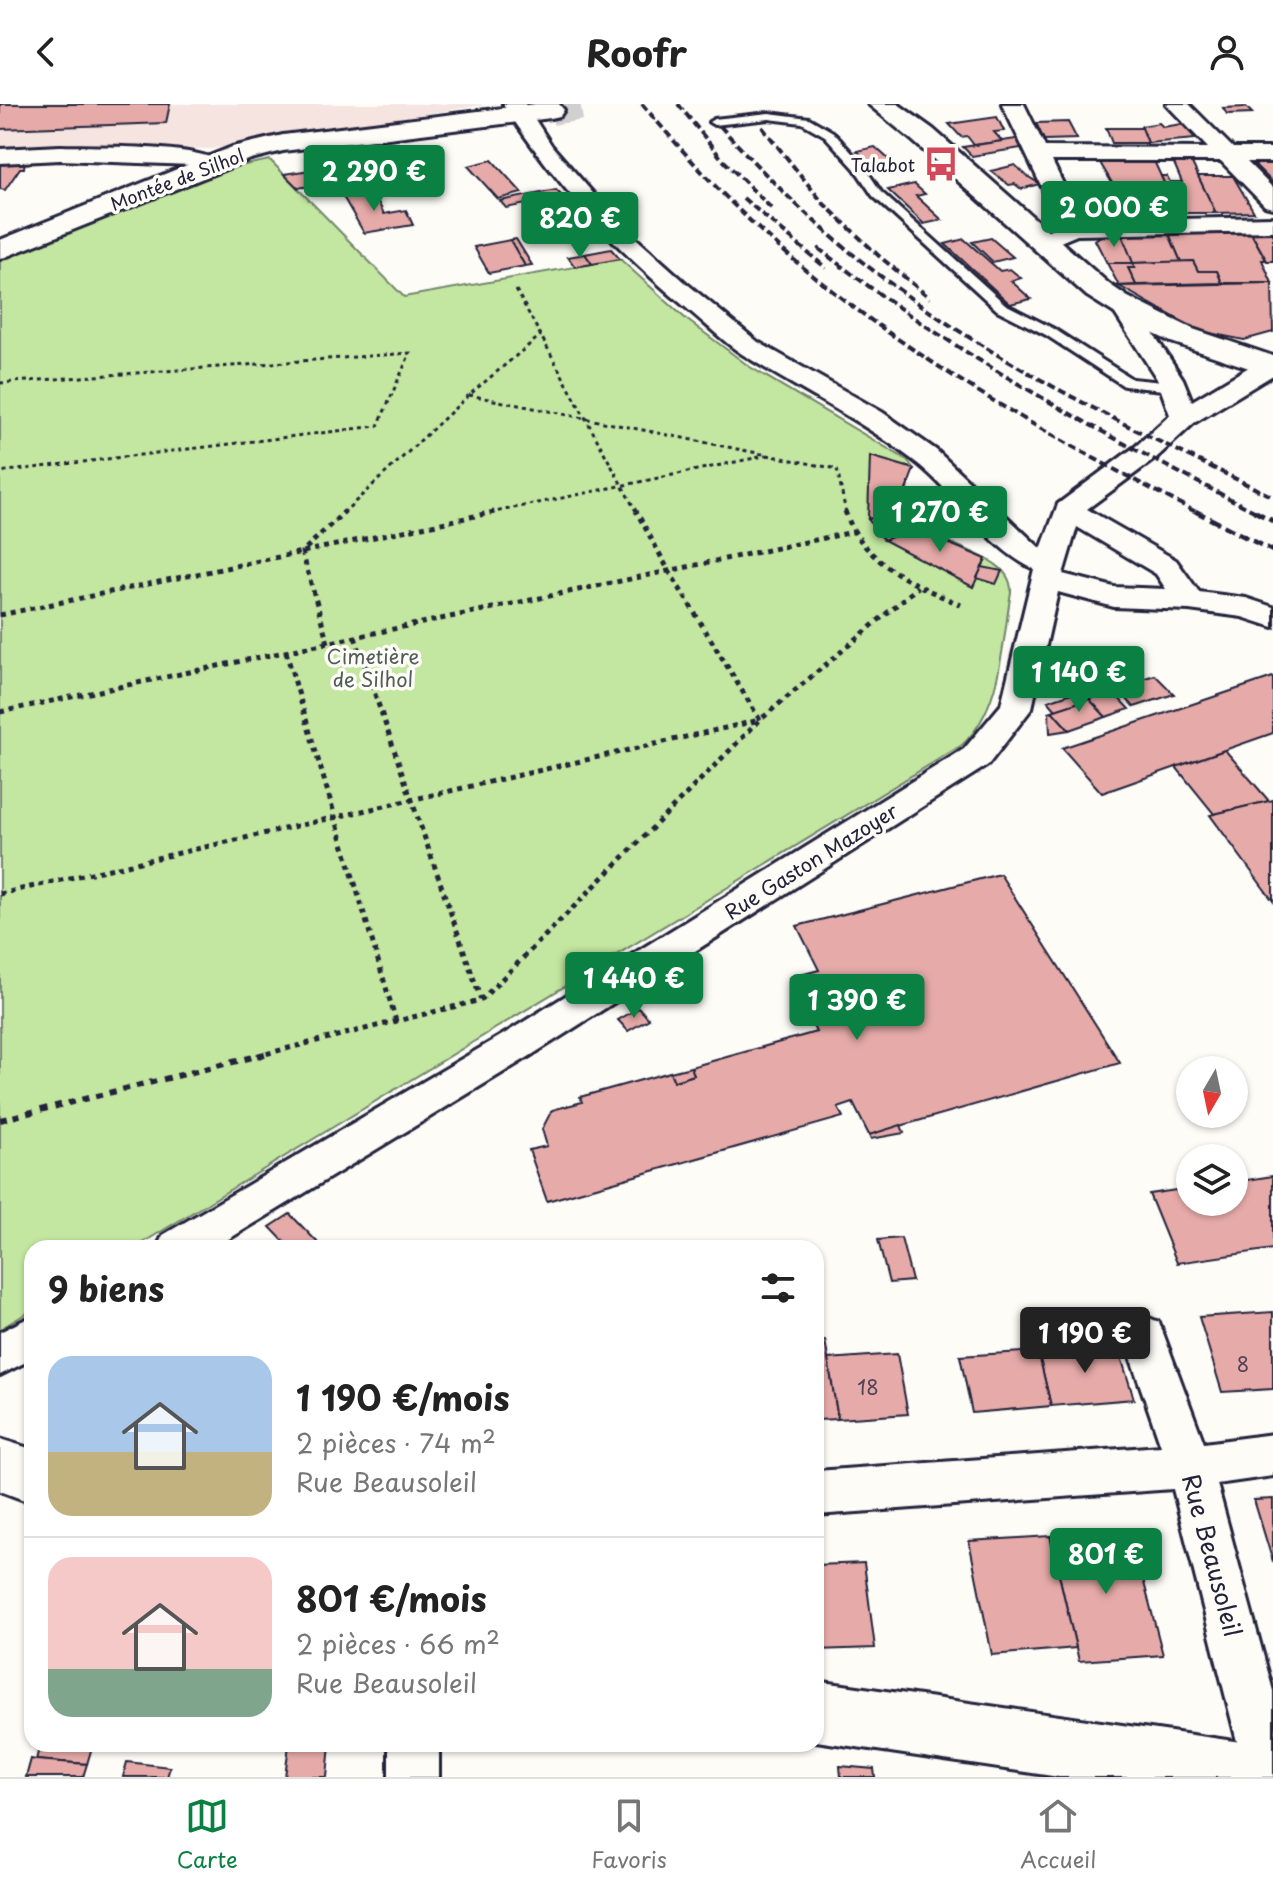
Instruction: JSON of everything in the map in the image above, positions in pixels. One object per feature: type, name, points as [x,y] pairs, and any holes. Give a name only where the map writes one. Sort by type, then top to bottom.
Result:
[{"type":"main road","points":[[884,106],[923,135],[1098,290],[1125,309],[1182,335],[1271,365]]},
{"type":"main road","name":"Montée de Silhol","points":[[0,250],[210,164],[283,143],[517,110],[551,110]]},
{"type":"main road","points":[[0,1465],[24,1473]]},
{"type":"main road","points":[[824,1712],[1270,1777]]},
{"type":"street","points":[[1013,104],[1073,228]]},
{"type":"street","points":[[1177,104],[1273,201]]},
{"type":"street","points":[[517,110],[544,150],[611,228],[677,288],[749,347],[872,418],[926,456],[969,495],[1024,553],[1049,572],[1114,597],[1189,600],[1246,608],[1273,617]]},
{"type":"street","points":[[0,156],[60,153],[195,158],[210,164]]},
{"type":"street","points":[[1038,154],[1273,155]]},
{"type":"street","points":[[1045,240],[1073,228],[1273,224]]},
{"type":"street","points":[[1125,309],[1173,387],[1184,417]]},
{"type":"street","points":[[1189,600],[1166,567],[1068,510],[1146,452],[1184,417],[1271,365]]},
{"type":"street","name":"Rue Gaston Mazoyer","points":[[191,1240],[517,1045],[976,757],[1016,708],[1049,572],[1068,510]]},
{"type":"street","name":"Rue Beausoleil","points":[[1144,1336],[1190,1466],[1270,1777]]},
{"type":"street","points":[[0,1355],[24,1341]]},
{"type":"street","points":[[824,1492],[1190,1466],[1273,1455]]},
{"type":"street","points":[[414,1752],[414,1777]]},
{"type":"lane","points":[[714,122],[769,116],[805,120],[829,134],[859,167],[877,194],[1001,307],[1050,332],[1129,383],[1173,387]]},
{"type":"path","points":[[516,290],[669,571],[760,720]]},
{"type":"path","points":[[302,552],[469,395],[541,335]]},
{"type":"path","points":[[0,383],[410,353],[378,426],[0,472]]},
{"type":"path","points":[[469,395],[837,469],[840,496],[853,532],[881,565],[918,587],[961,605]]},
{"type":"path","points":[[0,615],[769,455]]},
{"type":"path","points":[[0,712],[853,532]]},
{"type":"path","points":[[302,552],[328,643]]},
{"type":"path","points":[[0,1120],[481,1000],[760,720],[918,587]]},
{"type":"path","points":[[355,637],[481,1000]]},
{"type":"path","points":[[286,652],[338,817],[396,1021]]},
{"type":"path","points":[[0,894],[760,720]]},
{"type":"shaded area","points":[[0,104],[482,105],[211,149],[0,146]]},
{"type":"green space","name":"Cimetière de Silhol","points":[[270,160],[404,297],[620,259],[686,319],[750,367],[907,460],[914,469],[906,496],[912,516],[927,530],[991,561],[1006,574],[1011,592],[1002,654],[993,694],[985,713],[962,745],[147,1240],[24,1240],[24,1315],[0,1329],[0,260],[215,171]]},
{"type":"building","points":[[0,104],[170,104],[166,123],[0,129]]},
{"type":"building","points":[[1246,107],[1252,113],[1227,114],[1223,108]]},
{"type":"building","points":[[997,117],[1004,131],[994,132],[1002,141],[974,145],[949,124]]},
{"type":"building","points":[[1068,122],[1077,139],[1044,140],[1036,123]]},
{"type":"building","points":[[1159,123],[1163,127],[1182,124],[1196,139],[1148,143],[1141,126]]},
{"type":"building","points":[[1106,128],[1142,128],[1148,143],[1112,143]]},
{"type":"building","points":[[1022,138],[1027,147],[972,156],[963,147]]},
{"type":"building","points":[[875,147],[894,164],[876,168],[857,151]]},
{"type":"building","points":[[408,154],[416,170],[389,174],[385,177],[390,187],[372,190],[364,175],[381,173],[374,160]]},
{"type":"building","points":[[25,160],[24,168],[20,168],[5,190],[0,189],[0,161]]},
{"type":"building","points":[[374,160],[381,173],[364,175],[357,163]]},
{"type":"building","points":[[492,160],[522,193],[498,199],[468,166]]},
{"type":"building","points":[[1099,161],[1154,161],[1179,215],[1131,215]]},
{"type":"building","points":[[1173,161],[1191,161],[1216,213],[1178,213],[1161,176],[1167,176],[1170,182],[1182,182]]},
{"type":"building","points":[[1256,161],[1273,161],[1273,183],[1254,164]]},
{"type":"building","points":[[357,163],[365,177],[298,188],[284,174]]},
{"type":"building","points":[[1015,165],[1040,184],[1021,189],[1015,184],[1009,185],[991,171]]},
{"type":"building","points":[[1198,176],[1233,176],[1254,212],[1216,213]]},
{"type":"building","points":[[914,184],[925,194],[916,196],[942,220],[924,224],[888,190]]},
{"type":"building","points":[[372,190],[384,214],[406,210],[413,225],[364,233],[342,195]]},
{"type":"building","points":[[556,190],[563,197],[506,208],[500,201]]},
{"type":"building","points":[[1109,192],[1122,215],[1083,217],[1071,194]]},
{"type":"building","points":[[572,212],[579,226],[584,225],[588,232],[552,235],[542,217]]},
{"type":"building","points":[[1273,232],[1273,261],[1267,261],[1251,233]]},
{"type":"building","points":[[1251,233],[1266,260],[1262,260],[1272,283],[1222,283],[1217,271],[1198,271],[1193,261],[1181,262],[1169,234]]},
{"type":"building","points":[[1169,234],[1181,262],[1133,263],[1122,235]]},
{"type":"building","points":[[1102,235],[1122,235],[1133,263],[1107,263],[1095,240]]},
{"type":"building","points":[[991,238],[1013,257],[993,262],[972,242]]},
{"type":"building","points":[[516,239],[532,265],[525,266],[510,240]]},
{"type":"building","points":[[964,239],[1000,271],[1010,269],[1021,278],[1011,281],[1031,299],[1010,304],[945,244]]},
{"type":"building","points":[[510,240],[525,266],[489,273],[474,247]]},
{"type":"building","points":[[611,249],[620,259],[592,264],[585,254]]},
{"type":"building","points":[[585,254],[592,264],[575,267],[568,257]]},
{"type":"building","points":[[1193,261],[1198,271],[1217,271],[1222,283],[1136,285],[1128,268],[1135,268],[1133,263]]},
{"type":"building","points":[[1107,263],[1132,263],[1135,268],[1128,268],[1136,285],[1119,286]]},
{"type":"building","points":[[1272,283],[1273,332],[1244,340],[1199,331],[1119,286]]},
{"type":"building","points":[[870,456],[914,469],[906,490],[912,512],[868,519]]},
{"type":"building","points":[[912,512],[922,526],[884,540],[868,519]]},
{"type":"building","points":[[922,526],[943,541],[986,559],[973,587],[884,540]]},
{"type":"building","points":[[982,567],[1002,571],[996,584],[977,578]]},
{"type":"building","points":[[1155,675],[1174,694],[1134,707],[1116,687]]},
{"type":"building","points":[[1273,677],[1273,733],[1102,793],[1062,748]]},
{"type":"building","points":[[1081,690],[1089,699],[1056,710],[1048,701]]},
{"type":"building","points":[[1112,691],[1129,709],[1106,717],[1089,699]]},
{"type":"building","points":[[1089,699],[1106,717],[1069,730],[1052,711]]},
{"type":"building","points":[[1052,711],[1069,730],[1050,733],[1049,713]]},
{"type":"building","points":[[1225,750],[1269,801],[1214,814],[1176,767]]},
{"type":"building","points":[[1273,800],[1273,901],[1210,815]]},
{"type":"building","points":[[1000,874],[1120,1063],[869,1135],[853,1103],[838,1108],[843,1117],[547,1201],[529,1150],[547,1146],[542,1129],[552,1110],[582,1102],[580,1097],[670,1072],[674,1081],[694,1075],[691,1067],[816,1032],[789,978],[819,970],[797,926]]},
{"type":"building","points":[[639,1008],[649,1019],[628,1031],[618,1020]]},
{"type":"building","points":[[691,1067],[694,1075],[674,1081],[670,1072]]},
{"type":"building","points":[[901,1125],[904,1133],[871,1139],[869,1135]]},
{"type":"building","points":[[1273,1176],[1273,1249],[1177,1263],[1149,1194],[1176,1190],[1176,1216],[1248,1216],[1248,1180]]},
{"type":"building","points":[[290,1214],[315,1240],[282,1240],[270,1227]]},
{"type":"building","points":[[901,1238],[912,1281],[889,1283],[878,1240]]},
{"type":"building","points":[[1273,1312],[1273,1389],[1222,1392],[1199,1317]]},
{"type":"building","points":[[825,1340],[838,1419],[824,1420]]},
{"type":"building","points":[[1117,1344],[1134,1399],[1051,1406],[1038,1351]]},
{"type":"building","points":[[1038,1351],[1051,1406],[972,1413],[960,1356]]},
{"type":"building","points":[[897,1354],[908,1414],[838,1419],[828,1359]]},
{"type":"building","points":[[1273,1499],[1273,1562],[1254,1500]]},
{"type":"building","points":[[1130,1529],[1163,1655],[1079,1661],[1050,1536]]},
{"type":"building","points":[[1050,1536],[1076,1648],[992,1655],[969,1541]]},
{"type":"building","points":[[864,1563],[875,1648],[824,1650],[824,1565]]},
{"type":"building","points":[[38,1752],[91,1752],[87,1764],[36,1760]]},
{"type":"building","points":[[288,1752],[329,1752],[327,1777],[285,1777]]},
{"type":"building","points":[[31,1759],[87,1764],[83,1777],[26,1777]]},
{"type":"building","points":[[127,1762],[170,1767],[167,1777],[123,1777]]},
{"type":"building","points":[[840,1766],[874,1769],[875,1777],[841,1777]]},
{"type":"tunnel","points":[[551,110],[588,104]]},
{"type":"railway","points":[[642,104],[704,174],[754,224],[819,281],[870,319],[922,356],[1031,423],[1198,513]]},
{"type":"railway","points":[[678,104],[722,159],[772,209]]},
{"type":"railway","points":[[720,126],[822,228],[935,315],[1076,399],[1273,497]]},
{"type":"railway","points":[[762,127],[823,203],[879,256],[930,298]]},
{"type":"railway","points":[[743,198],[826,268]]},
{"type":"railway","points":[[818,248],[922,324],[976,358],[1143,454],[1258,513]]},
{"type":"railway","points":[[1195,511],[1273,551]]},
{"type":"railway","points":[[1254,511],[1273,521]]},
{"type":"place","name":"Talabot","points":[[941,164]]}]
